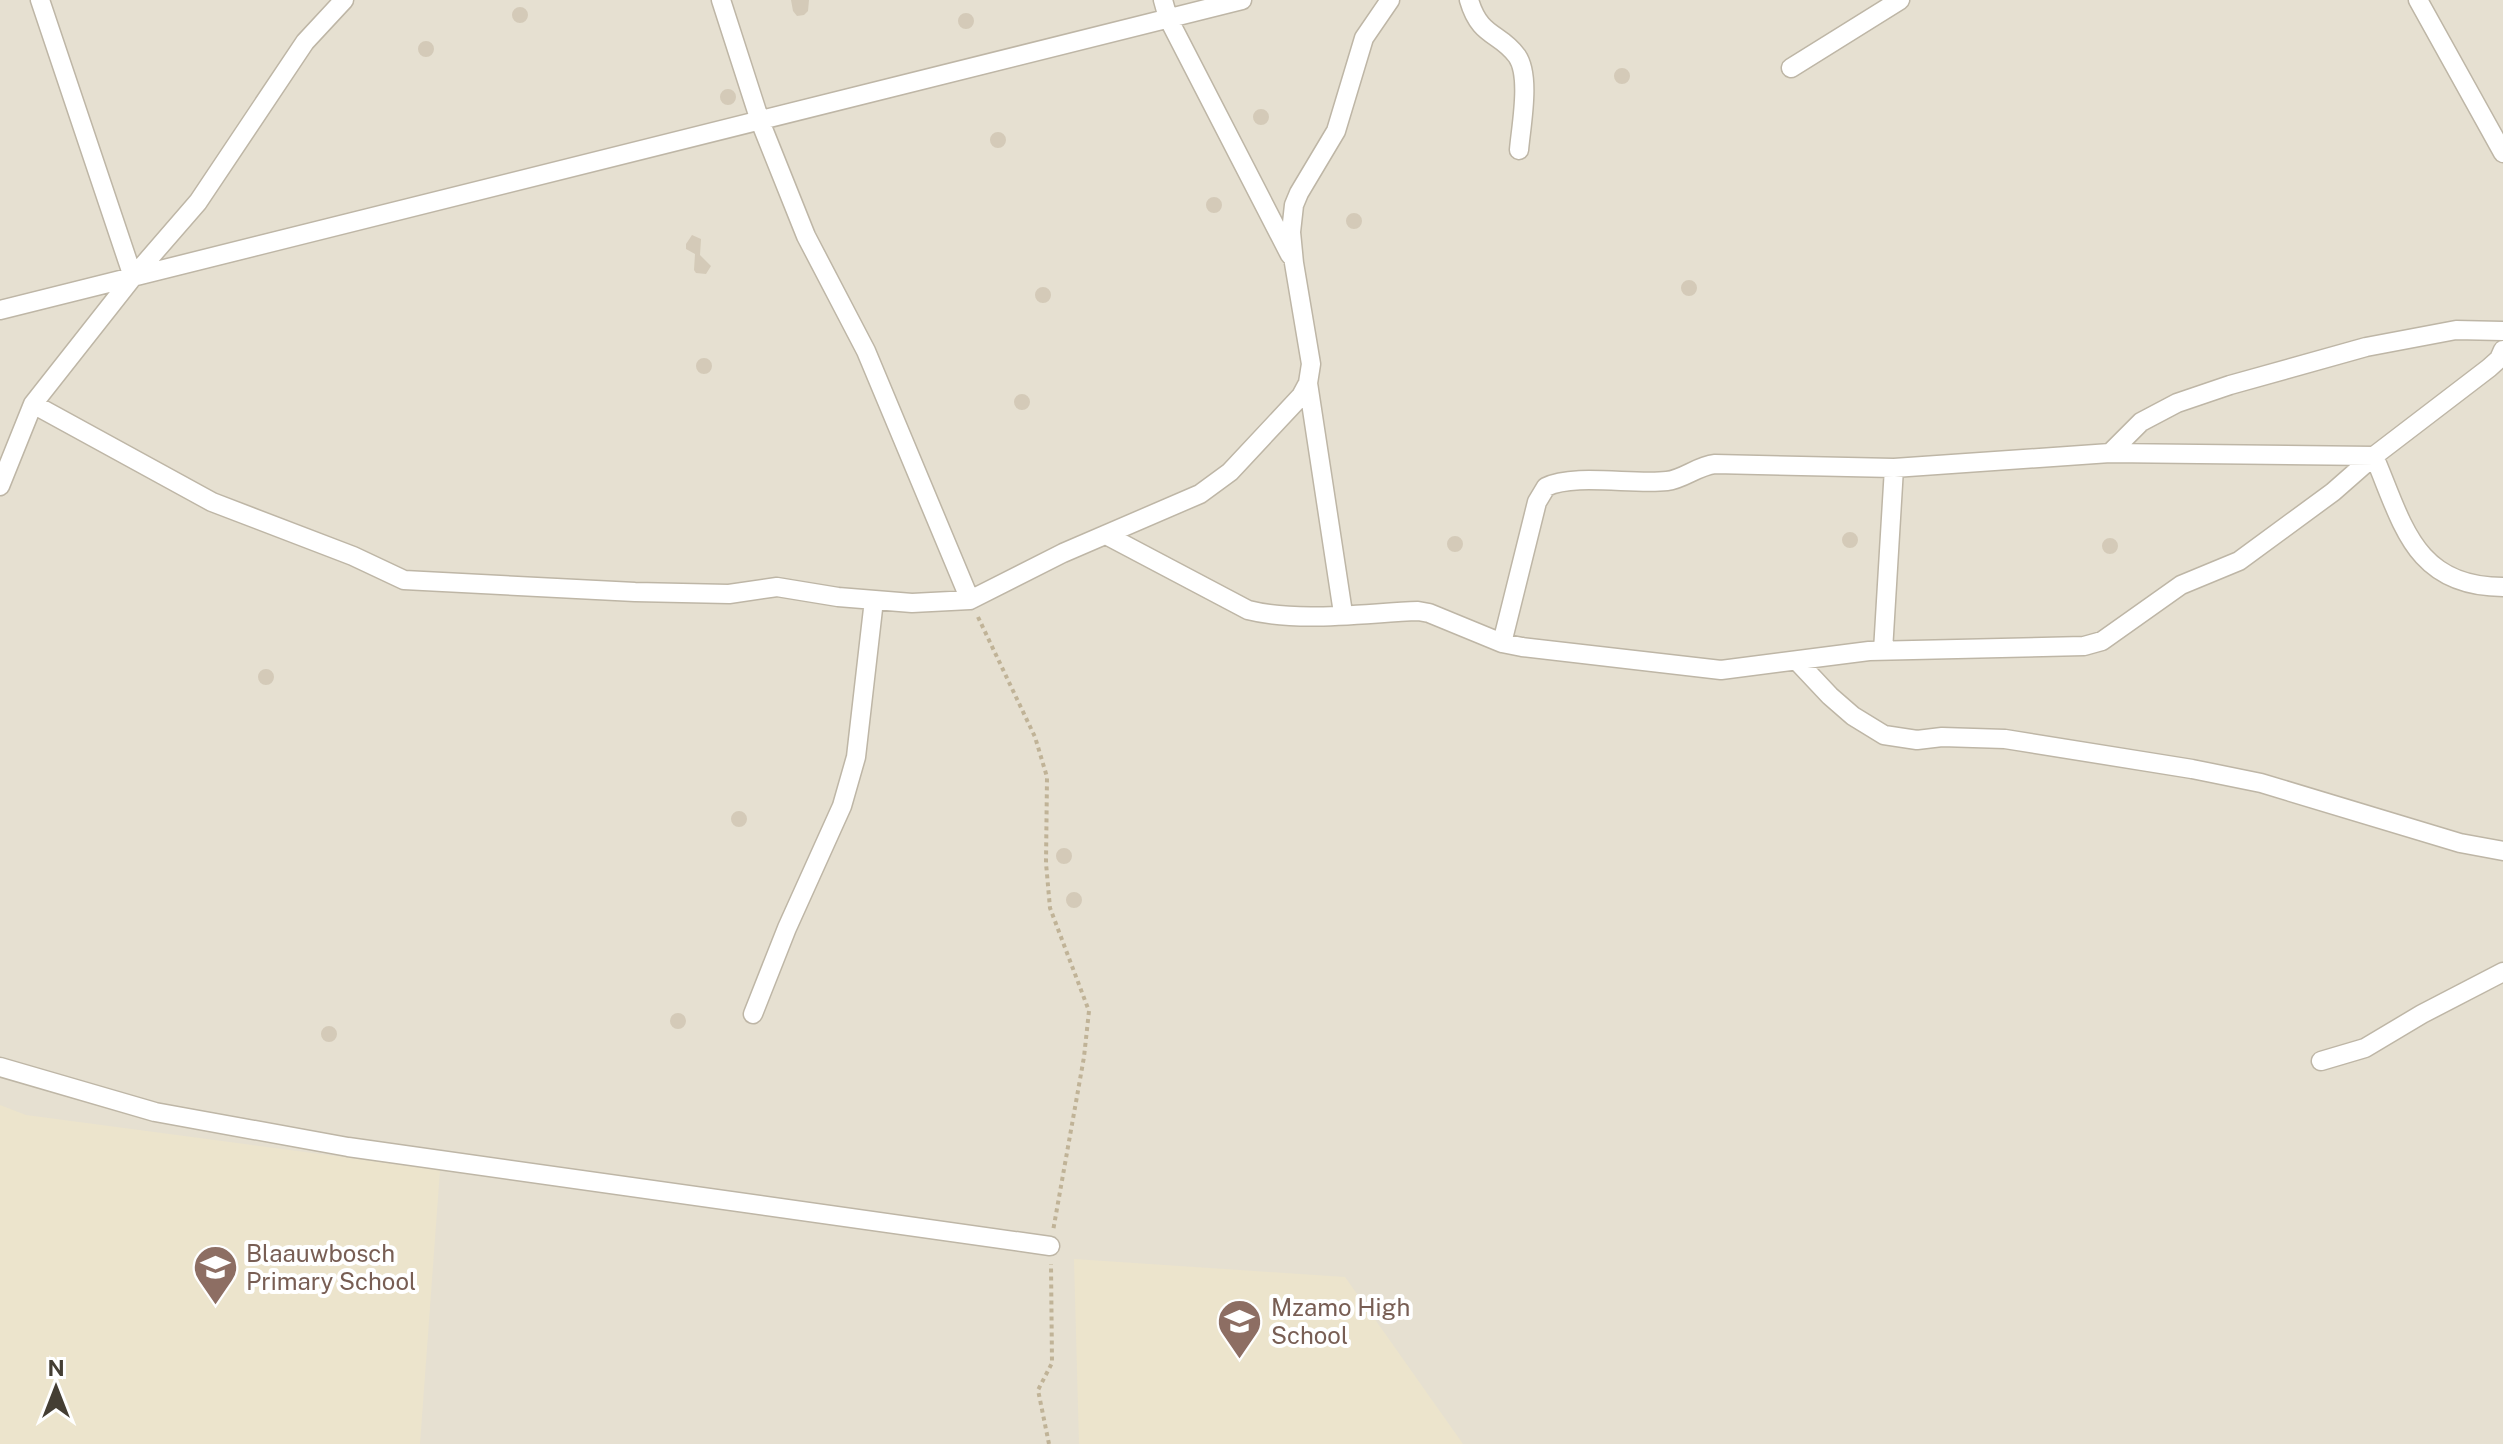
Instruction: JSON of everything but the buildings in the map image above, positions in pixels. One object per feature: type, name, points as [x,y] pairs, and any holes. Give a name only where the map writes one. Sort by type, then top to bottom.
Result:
[{"type":"street","points":[[40,0],[133,277]]},
{"type":"street","points":[[0,486],[33,404],[133,277],[198,202],[305,42],[344,0]]},
{"type":"street","points":[[721,0],[760,121],[806,236],[866,351],[970,600]]},
{"type":"street","points":[[0,310],[760,121],[1166,9],[1242,0]]},
{"type":"street","points":[[1343,613],[1308,383],[1311,364],[1291,232],[1294,205],[1336,131],[1364,38],[1390,0]]},
{"type":"street","points":[[1469,0],[1481,27],[1516,55],[1523,68],[1519,150]]},
{"type":"street","points":[[1791,68],[1900,0]]},
{"type":"street","points":[[2418,0],[2503,153]]},
{"type":"street","points":[[1166,9],[1294,263]]},
{"type":"street","points":[[2110,453],[2141,422],[2177,403],[2270,373],[2366,347],[2456,330],[2503,331]]},
{"type":"street","points":[[1106,535],[1248,610],[1267,613],[1429,613],[1502,643],[1522,647],[1721,670],[1883,651],[2084,646],[2102,641],[2181,585],[2239,561],[2333,492],[2374,456],[2489,368],[2503,350]]},
{"type":"street","points":[[33,404],[212,502],[353,556],[404,580],[729,594],[777,587],[912,603],[970,600],[1004,581],[1200,494],[1230,472],[1293,407],[1308,383]]},
{"type":"street","points":[[1502,643],[1537,502],[1546,487],[1554,483],[1667,481],[1701,466],[1715,464],[1894,468],[2110,453],[2374,456]]},
{"type":"street","points":[[2374,456],[2409,538],[2428,564],[2458,580],[2487,587],[2503,587]]},
{"type":"street","points":[[1883,651],[1894,468]]},
{"type":"street","points":[[753,1014],[787,928],[842,806],[856,757],[874,600]]},
{"type":"street","points":[[1798,662],[1853,716],[1884,735],[1917,740],[1942,737],[2005,739],[2192,769],[2261,783],[2460,843],[2503,851]]},
{"type":"street","points":[[2321,1061],[2365,1048],[2503,972]]},
{"type":"street","points":[[0,1067],[155,1112],[348,1147],[1050,1246]]},
{"type":"path","points":[[970,600],[1035,737],[1043,763],[1047,777],[1046,863],[1050,908],[1089,1011],[1050,1246],[1052,1363],[1038,1390],[1049,1444]]},
{"type":"shaded area","points":[[0,0],[2503,0],[2503,1444],[0,1444]]},
{"type":"shaded area","name":"Blaauwbosch Primary School","points":[[0,1105],[26,1115],[440,1170],[420,1444],[0,1444]]},
{"type":"shaded area","name":"Mzamo High School","points":[[1074,1259],[1345,1277],[1463,1444],[1079,1444]]},
{"type":"place","name":"Blaauwbosch Primary School","points":[[215,1307]]},
{"type":"place","name":"Mzamo High School","points":[[1240,1361]]}]
